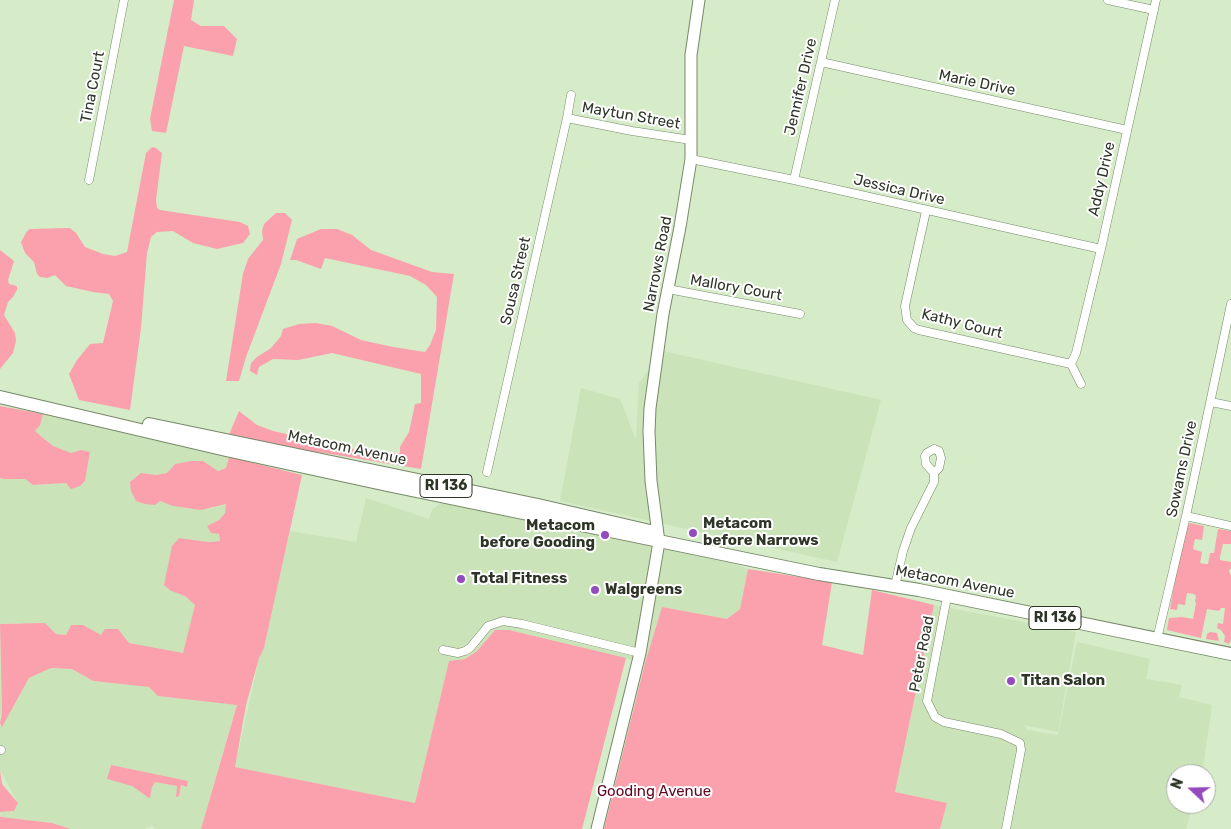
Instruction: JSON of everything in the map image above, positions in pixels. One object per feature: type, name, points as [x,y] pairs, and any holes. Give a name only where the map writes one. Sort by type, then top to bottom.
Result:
[{"type":"main road","name":"Metacom Avenue","points":[[5,398],[245,442],[538,505],[658,537],[737,550],[879,584],[1231,654]]},
{"type":"street","name":"Tina Court","points":[[89,180],[124,0]]},
{"type":"street","name":"Narrows Road","points":[[658,537],[651,481],[649,431],[654,367],[691,159],[691,55],[699,0]]},
{"type":"street","name":"Jennifer Drive","points":[[794,180],[835,0]]},
{"type":"street","points":[[1108,0],[1154,10]]},
{"type":"street","name":"Addy Drive","points":[[1071,364],[1076,352],[1101,248],[1156,0]]},
{"type":"street","name":"Marie Drive","points":[[821,62],[1127,130]]},
{"type":"street","name":"Sousa Street","points":[[487,472],[571,95]]},
{"type":"street","name":"Maytun Street","points":[[567,118],[691,140]]},
{"type":"street","name":"Jessica Drive","points":[[691,159],[1101,248]]},
{"type":"street","name":"Kathy Court","points":[[926,211],[905,306],[907,320],[914,328],[1071,364]]},
{"type":"street","name":"Mallory Court","points":[[668,290],[800,314]]},
{"type":"street","name":"Sowams Drive","points":[[1157,639],[1186,516],[1231,304]]},
{"type":"street","points":[[1071,364],[1081,384]]},
{"type":"street","points":[[1211,402],[1231,406]]},
{"type":"street","points":[[895,586],[903,550],[911,528],[934,482],[934,473]]},
{"type":"street","points":[[1186,516],[1231,526]]},
{"type":"street","points":[[596,829],[640,653],[658,537]]},
{"type":"street","name":"Peter Road","points":[[947,597],[927,701],[935,717],[944,722],[1001,734],[1020,742],[1021,750],[1006,829]]},
{"type":"street","points":[[443,650],[458,653],[465,651],[475,643],[488,626],[503,621],[640,653]]},
{"type":"shaded area","points":[[663,351],[881,400],[837,562],[560,501],[581,388],[620,399],[636,440],[639,383]]},
{"type":"shaded area","points":[[43,414],[166,440],[229,457],[226,468],[217,471],[203,461],[175,464],[167,473],[156,475],[141,473],[159,501],[190,509],[209,509],[226,504],[225,513],[217,521],[207,526],[219,534],[220,541],[208,542],[179,538],[171,591],[185,596],[196,605],[183,654],[101,636],[83,625],[66,635],[56,634],[21,623],[0,624],[0,478],[25,479],[33,485],[66,483],[80,486],[85,481],[90,452],[81,450],[72,453],[53,446],[43,438],[35,431],[40,425]]},
{"type":"shaded area","points":[[366,498],[429,519],[432,510],[439,504],[446,502],[734,564],[748,569],[740,609],[727,619],[662,607],[645,663],[509,630],[495,630],[477,651],[465,659],[449,661],[415,803],[235,767],[290,531],[356,542]]},
{"type":"shaded area","points":[[934,605],[1076,632],[1058,732],[1024,725],[1027,730],[1058,735],[1077,642],[1150,659],[1146,679],[1182,685],[1179,697],[1212,705],[1203,764],[1166,764],[1166,814],[1190,814],[1186,829],[940,829],[947,803],[895,792]]},
{"type":"shaded area","points":[[0,649],[2,712],[0,716]]},
{"type":"shaded area","points":[[51,668],[72,669],[93,681],[149,687],[158,696],[237,704],[201,829],[155,829],[152,826],[144,829],[71,829],[52,823],[1,817],[0,812],[14,811],[18,803],[0,770],[0,723],[2,726],[29,678]]},
{"type":"green space","points":[[174,0],[194,0],[191,20],[201,26],[224,26],[237,39],[233,56],[184,46],[166,133],[152,131],[150,119]]},
{"type":"green space","points":[[152,147],[162,153],[156,200],[157,208],[240,222],[248,226],[250,234],[243,243],[217,249],[193,243],[173,231],[157,232],[151,237],[147,253],[141,328],[130,410],[79,400],[69,374],[90,344],[103,343],[113,301],[109,294],[66,286],[55,275],[47,278],[40,277],[37,274],[34,262],[25,253],[21,242],[30,229],[70,228],[76,233],[85,247],[103,254],[115,256],[127,252],[146,153]]},
{"type":"green space","points":[[276,213],[285,213],[292,220],[281,264],[246,357],[239,381],[226,381],[243,274],[248,259],[263,240],[262,231],[264,224]]},
{"type":"green space","points":[[321,229],[337,229],[352,235],[371,250],[432,272],[454,274],[421,469],[318,452],[313,456],[228,437],[239,411],[257,425],[273,431],[373,453],[400,453],[400,447],[409,432],[415,404],[421,403],[421,374],[332,353],[298,360],[273,359],[259,367],[257,375],[250,371],[251,363],[271,348],[281,336],[283,329],[299,324],[316,323],[332,326],[361,340],[393,347],[425,352],[430,345],[436,330],[437,297],[426,285],[410,276],[325,258],[321,269],[296,260],[290,260],[297,239]]},
{"type":"green space","points":[[0,250],[14,261],[8,280],[9,284],[17,286],[17,290],[8,302],[4,315],[15,333],[16,341],[13,353],[0,369]]},
{"type":"green space","points":[[0,406],[43,414],[40,425],[35,431],[43,438],[53,446],[71,453],[81,450],[90,452],[85,481],[80,486],[71,489],[66,483],[33,485],[25,479],[0,478]]},
{"type":"green space","points":[[229,457],[302,475],[264,648],[259,658],[246,705],[235,767],[415,803],[449,661],[465,659],[477,651],[495,630],[509,630],[626,658],[582,829],[201,829],[237,705],[158,696],[149,687],[93,681],[72,669],[51,668],[29,678],[2,727],[0,723],[2,712],[0,624],[45,623],[56,634],[66,635],[71,625],[83,625],[101,635],[105,629],[118,629],[129,643],[183,653],[195,605],[185,596],[171,591],[164,585],[172,546],[179,538],[208,542],[220,541],[219,534],[211,533],[207,526],[219,520],[225,513],[226,504],[201,510],[173,506],[160,501],[155,505],[145,504],[136,501],[131,491],[130,482],[141,473],[156,475],[167,473],[175,464],[192,461],[203,461],[218,471],[226,468]]},
{"type":"green space","points":[[1190,523],[1204,526],[1202,540],[1195,539],[1193,549],[1202,552],[1200,563],[1205,564],[1208,564],[1210,553],[1214,553],[1218,529],[1231,531],[1231,544],[1223,544],[1220,557],[1220,560],[1231,562],[1229,571],[1231,576],[1231,639],[1229,644],[1224,642],[1225,636],[1217,628],[1218,623],[1223,624],[1225,608],[1221,608],[1219,611],[1207,609],[1201,638],[1167,630],[1169,618],[1182,617],[1193,619],[1196,603],[1196,596],[1194,594],[1187,593],[1185,605],[1178,604],[1177,610],[1170,609],[1179,558]]},
{"type":"green space","name":"Gooding Avenue","points":[[748,569],[832,582],[822,645],[863,655],[872,590],[934,605],[895,792],[947,803],[940,829],[604,829],[645,663],[662,607],[727,619],[740,609]]},
{"type":"green space","points":[[1210,632],[1217,633],[1219,641],[1206,639],[1207,634]]},
{"type":"green space","points":[[111,765],[188,781],[187,787],[181,785],[179,796],[176,797],[177,786],[155,782],[149,798],[132,786],[107,779]]},
{"type":"green space","points":[[0,770],[2,784],[18,803],[14,811],[0,812]]},
{"type":"green space","points":[[0,816],[52,823],[71,829],[0,829]]},
{"type":"place","name":"Metacom before Narrows","points":[[693,533]]},
{"type":"place","name":"Metacom before Gooding","points":[[605,535]]},
{"type":"place","name":"Total Fitness","points":[[461,579]]},
{"type":"place","name":"Walgreens","points":[[595,590]]},
{"type":"place","name":"Titan Salon","points":[[1011,681]]}]
